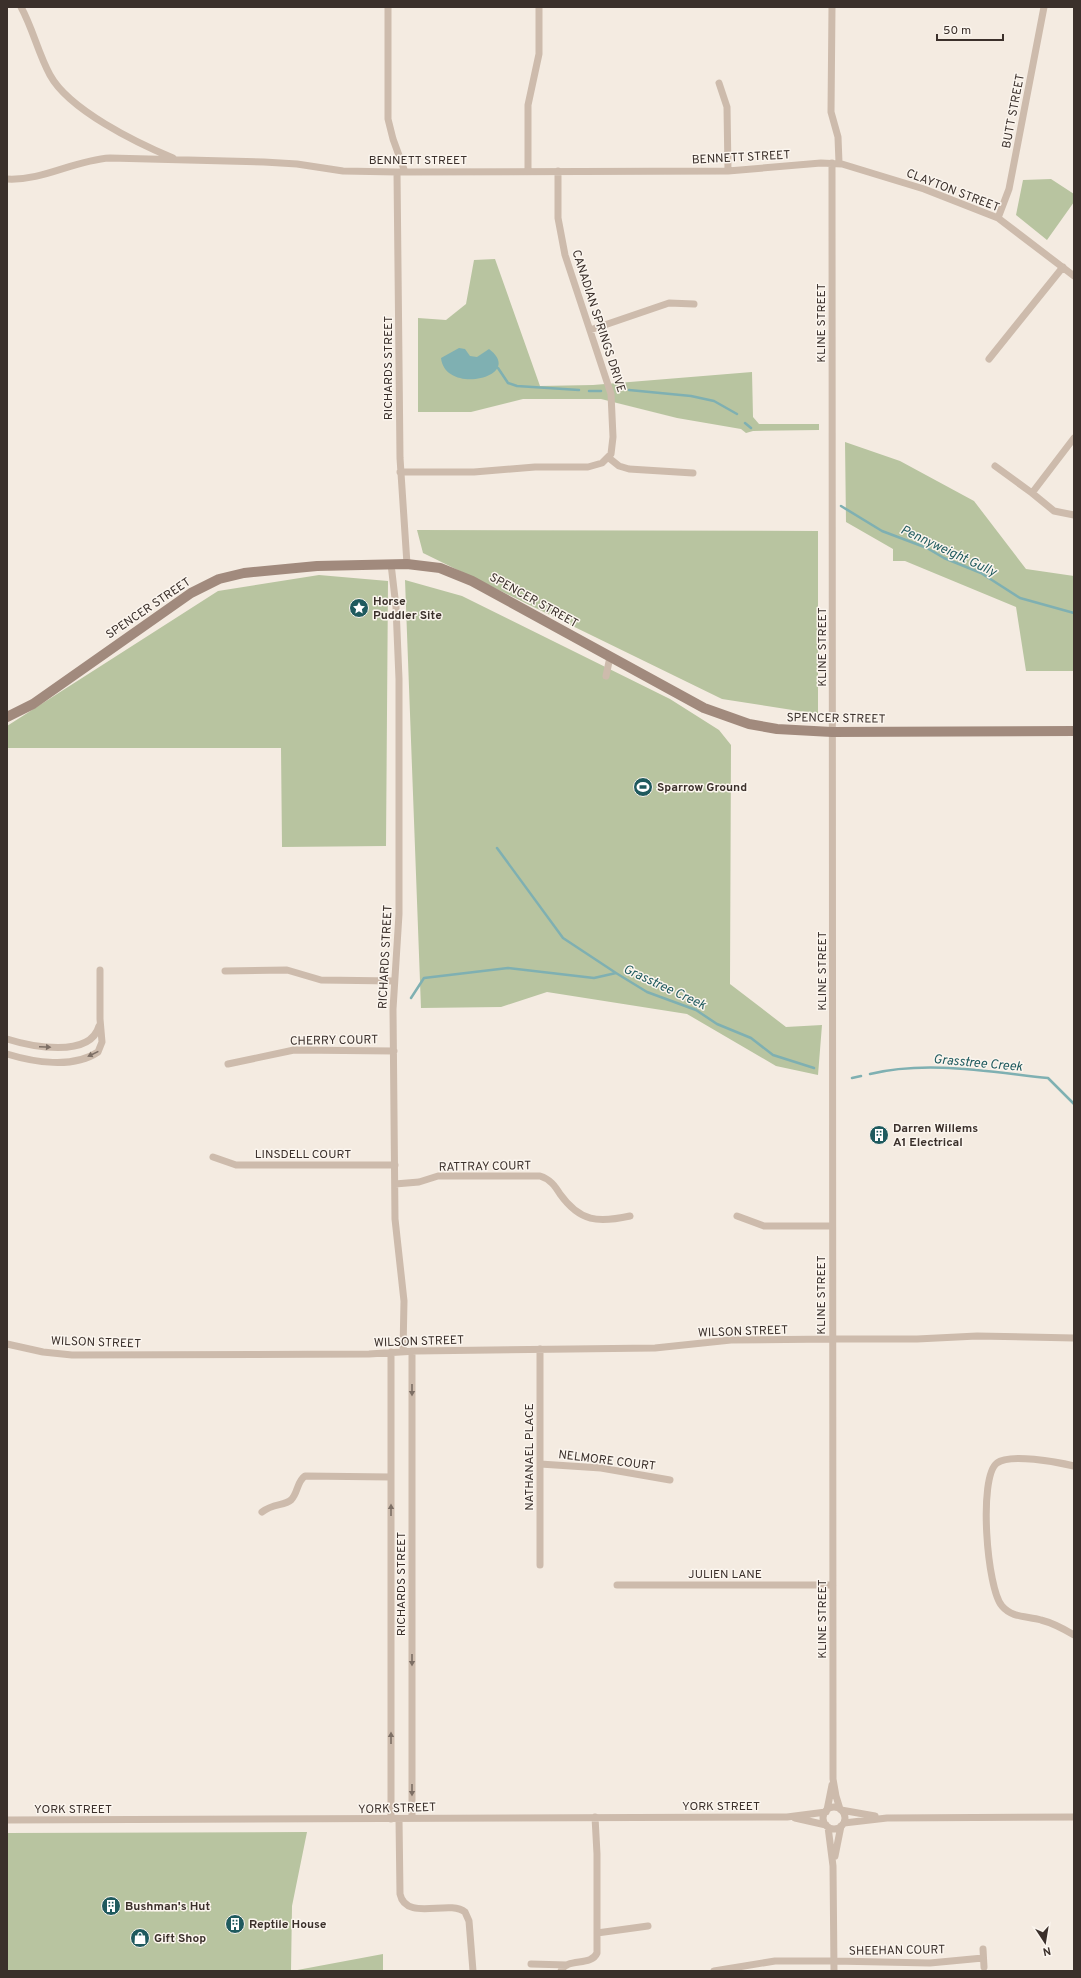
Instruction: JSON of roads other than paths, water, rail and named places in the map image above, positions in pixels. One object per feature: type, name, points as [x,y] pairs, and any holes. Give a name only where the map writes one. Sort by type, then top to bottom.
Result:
[{"type":"street","points":[[21,7],[50,75],[62,90],[82,108],[112,128],[177,160]]},
{"type":"street","name":"RICHARDS STREET","points":[[388,7],[388,119],[401,172],[400,472],[407,564]]},
{"type":"street","points":[[528,171],[528,105],[539,54],[539,7]]},
{"type":"street","name":"KLINE STREET","points":[[832,7],[832,112],[838,137],[835,163],[832,732],[833,1779],[836,1796],[841,1810]]},
{"type":"street","name":"BUTT STREET","points":[[998,218],[1009,189],[1044,7]]},
{"type":"street","points":[[719,83],[727,107],[728,170]]},
{"type":"street","name":"BENNETT STREET","points":[[7,179],[29,178],[65,167],[102,159],[264,162],[297,164],[334,170],[401,172],[728,170],[835,163]]},
{"type":"street","name":"CLAYTON STREET","points":[[835,163],[862,168],[924,189],[998,218],[1074,276]]},
{"type":"street","name":"CANADIAN SPRINGS DRIVE","points":[[558,172],[558,218],[565,255],[613,402],[613,444],[609,458]]},
{"type":"street","points":[[989,359],[1063,267]]},
{"type":"street","points":[[590,330],[669,303],[694,304]]},
{"type":"street","points":[[1032,493],[1074,438]]},
{"type":"street","points":[[400,472],[467,472],[535,467],[588,467],[602,463],[609,458],[621,467],[629,469],[693,473]]},
{"type":"street","points":[[996,466],[1054,511],[1074,515]]},
{"type":"street","name":"RICHARDS STREET","points":[[392,564],[396,607],[400,723],[399,914],[394,981],[394,1051],[396,1236],[404,1301],[403,1351]]},
{"type":"street","name":"SPENCER STREET","points":[[7,717],[33,704],[191,594],[219,579],[263,570],[316,566],[407,564],[440,568],[461,576],[508,599],[610,658],[704,708],[731,719],[777,729],[832,732],[1074,732]]},
{"type":"street","points":[[606,676],[610,658]]},
{"type":"street","points":[[7,1054],[30,1060],[63,1062],[92,1056],[98,1052],[102,1046],[100,1020],[100,970]]},
{"type":"street","points":[[225,971],[287,970],[321,980],[394,981]]},
{"type":"street","points":[[7,1039],[39,1047],[68,1046],[86,1041],[93,1037],[98,1030],[100,1020]]},
{"type":"street","name":"CHERRY COURT","points":[[228,1064],[294,1050],[394,1051]]},
{"type":"street","name":"LINSDELL COURT","points":[[213,1157],[236,1165],[395,1165]]},
{"type":"street","name":"RATTRAY COURT","points":[[395,1184],[419,1182],[438,1176],[540,1176],[552,1183],[570,1208],[578,1214],[607,1220],[630,1216]]},
{"type":"street","points":[[737,1216],[756,1224],[768,1226],[832,1226]]},
{"type":"street","name":"WILSON STREET","points":[[7,1344],[43,1352],[72,1355],[312,1355],[403,1351],[655,1348],[731,1340],[977,1336],[1074,1338]]},
{"type":"street","name":"NATHANAEL PLACE","points":[[540,1349],[540,1565]]},
{"type":"street","name":"RICHARDS STREET","points":[[412,1351],[412,1818]]},
{"type":"street","name":"RICHARDS STREET","points":[[391,1352],[392,1819]]},
{"type":"street","points":[[1074,1466],[1014,1458],[998,1462],[989,1474],[986,1509],[990,1566],[994,1588],[1000,1603],[1013,1614],[1044,1620],[1074,1635]]},
{"type":"street","name":"NELMORE COURT","points":[[540,1464],[601,1468],[670,1480]]},
{"type":"street","points":[[262,1512],[270,1506],[290,1500],[295,1494],[302,1478],[305,1476],[391,1476]]},
{"type":"street","name":"JULIEN LANE","points":[[617,1585],[833,1585]]},
{"type":"street","name":"KLINE STREET","points":[[826,1811],[833,1779]]},
{"type":"street","points":[[834,1971],[833,1866],[827,1826],[823,1818],[826,1811],[834,1807],[841,1810],[887,1818]]},
{"type":"street","points":[[833,1866],[845,1817],[841,1810]]},
{"type":"street","name":"YORK STREET","points":[[7,1820],[788,1817],[826,1811]]},
{"type":"street","points":[[531,1964],[567,1965],[595,1957],[597,1950],[597,1817]]},
{"type":"street","name":"YORK STREET","points":[[788,1817],[827,1826]]},
{"type":"street","points":[[827,1826],[835,1829],[842,1825],[887,1818],[1074,1817]]},
{"type":"street","points":[[399,1819],[400,1894],[402,1901],[407,1906],[418,1908],[457,1908],[465,1912],[469,1921],[473,1971]]},
{"type":"street","points":[[597,1933],[648,1926]]},
{"type":"street","points":[[983,1949],[984,1967]]},
{"type":"street","name":"SHEEHAN COURT","points":[[714,1971],[775,1961],[930,1963],[983,1958]]},
{"type":"street","points":[[561,1971],[567,1965]]},
{"type":"water","points":[[459,348],[465,349],[470,356],[477,357],[489,349],[498,359],[498,368],[491,374],[480,378],[468,379],[455,377],[446,370],[441,358]]},
{"type":"waterway","name":"Pennyweight Gully","points":[[498,368],[508,383],[517,386],[579,390]]},
{"type":"waterway","name":"Pennyweight Gully","points":[[629,390],[691,396],[714,401],[737,414]]},
{"type":"waterway","name":"Pennyweight Gully","points":[[589,391],[601,391]]},
{"type":"waterway","name":"Pennyweight Gully","points":[[745,423],[751,428]]},
{"type":"waterway","name":"Pennyweight Gully","points":[[841,506],[882,531],[927,548],[944,558],[981,573],[1020,598],[1074,613]]},
{"type":"waterway","points":[[497,848],[563,938],[616,973]]},
{"type":"waterway","name":"Grasstree Creek","points":[[411,998],[424,978],[508,968],[594,978],[616,973],[647,992],[696,1010],[717,1024],[751,1038],[773,1055],[814,1068]]},
{"type":"waterway","name":"Grasstree Creek","points":[[870,1074],[914,1068],[959,1068],[1048,1078],[1074,1104]]},
{"type":"waterway","name":"Grasstree Creek","points":[[852,1078],[861,1076]]},
{"type":"place","name":"Horse Puddler Site","points":[[359,608]]},
{"type":"place","name":"Sparrow Ground","points":[[643,787]]},
{"type":"place","name":"Darren Willems A1 Electrical","points":[[879,1135]]},
{"type":"place","name":"Bushman's Hut","points":[[111,1906]]},
{"type":"place","name":"Reptile House","points":[[235,1924]]},
{"type":"place","name":"Gift Shop","points":[[140,1938]]}]
